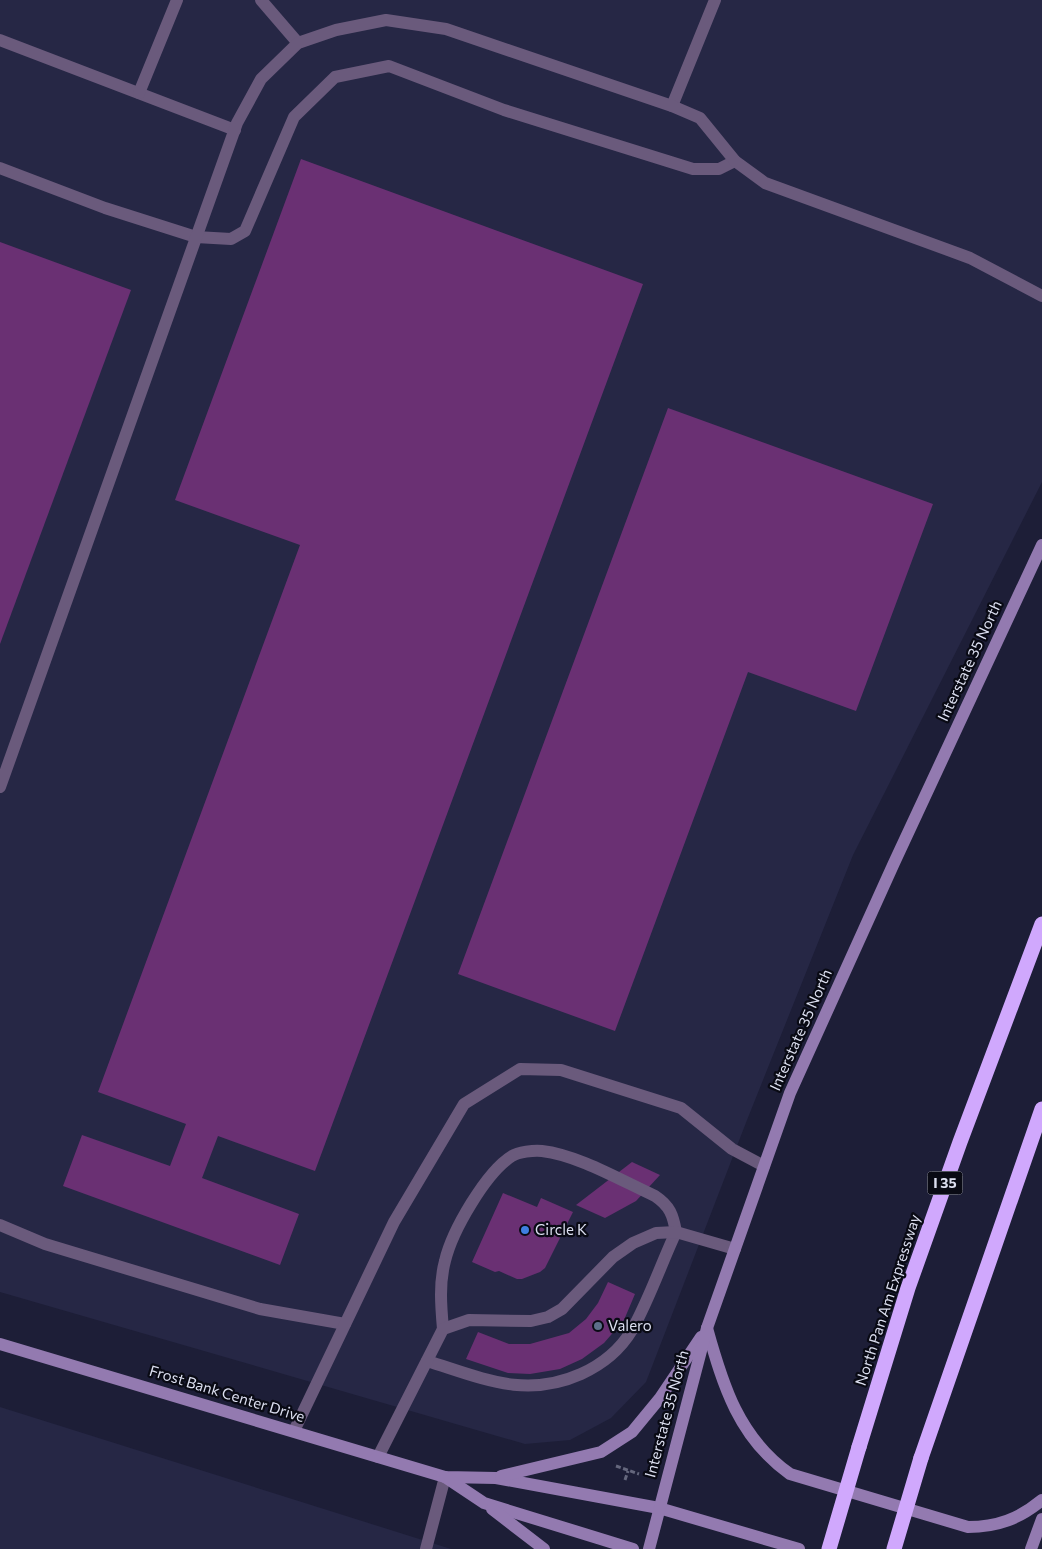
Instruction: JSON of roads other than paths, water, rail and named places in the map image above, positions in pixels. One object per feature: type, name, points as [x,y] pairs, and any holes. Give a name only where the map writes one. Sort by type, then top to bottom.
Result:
[{"type":"highway","name":"North Pan Am Expressway","points":[[828,1549],[915,1270],[960,1142],[1042,924]]},
{"type":"highway","points":[[894,1549],[921,1458],[1042,1109]]},
{"type":"main road","name":"Interstate 35 North","points":[[649,1549],[706,1328],[790,1093],[905,838],[1042,545]]},
{"type":"main road","points":[[496,1478],[601,1452],[632,1432],[660,1398],[706,1328]]},
{"type":"main road","points":[[706,1328],[717,1367],[739,1418],[751,1437],[770,1460],[790,1474],[968,1527],[998,1524],[1031,1508],[1042,1500]]},
{"type":"main road","name":"Frost Bank Center Drive","points":[[0,1344],[445,1477],[496,1478],[659,1508],[799,1549]]},
{"type":"main road","name":"Frost Bank Center Drive","points":[[445,1477],[484,1503],[633,1549]]},
{"type":"main road","points":[[484,1503],[544,1549]]},
{"type":"main road","points":[[1031,1549],[1042,1519]]},
{"type":"lane","points":[[139,93],[177,0]]},
{"type":"lane","points":[[261,0],[298,43]]},
{"type":"lane","points":[[672,106],[715,0]]},
{"type":"lane","points":[[0,787],[235,130],[261,80],[298,43],[336,30],[386,20],[446,29],[672,106],[700,118],[735,161],[766,184],[970,258],[1042,296]]},
{"type":"lane","points":[[0,40],[235,130]]},
{"type":"lane","points":[[0,168],[105,208],[196,237],[231,240],[245,231],[294,117],[335,77],[389,66],[504,110],[693,169],[718,169],[735,161]]},
{"type":"lane","points":[[294,1431],[394,1222],[464,1104],[520,1069],[561,1070],[681,1108],[732,1149],[764,1166]]},
{"type":"lane","points":[[378,1456],[426,1361],[443,1329],[440,1305],[445,1259],[472,1200],[492,1172],[513,1154],[541,1151],[571,1158],[655,1196],[666,1204],[674,1216],[676,1232],[632,1329],[617,1351],[594,1368],[564,1382],[530,1387],[496,1382],[426,1361]]},
{"type":"lane","points":[[0,1224],[45,1244],[260,1309],[345,1324]]},
{"type":"lane","points":[[443,1329],[469,1320],[531,1321],[548,1317],[562,1309],[613,1257],[634,1243],[656,1233],[676,1232],[735,1249]]},
{"type":"lane","points":[[426,1549],[445,1477]]},
{"type":"place","name":"Circle K","points":[[525,1230]]},
{"type":"place","name":"Valero","points":[[598,1326]]}]
